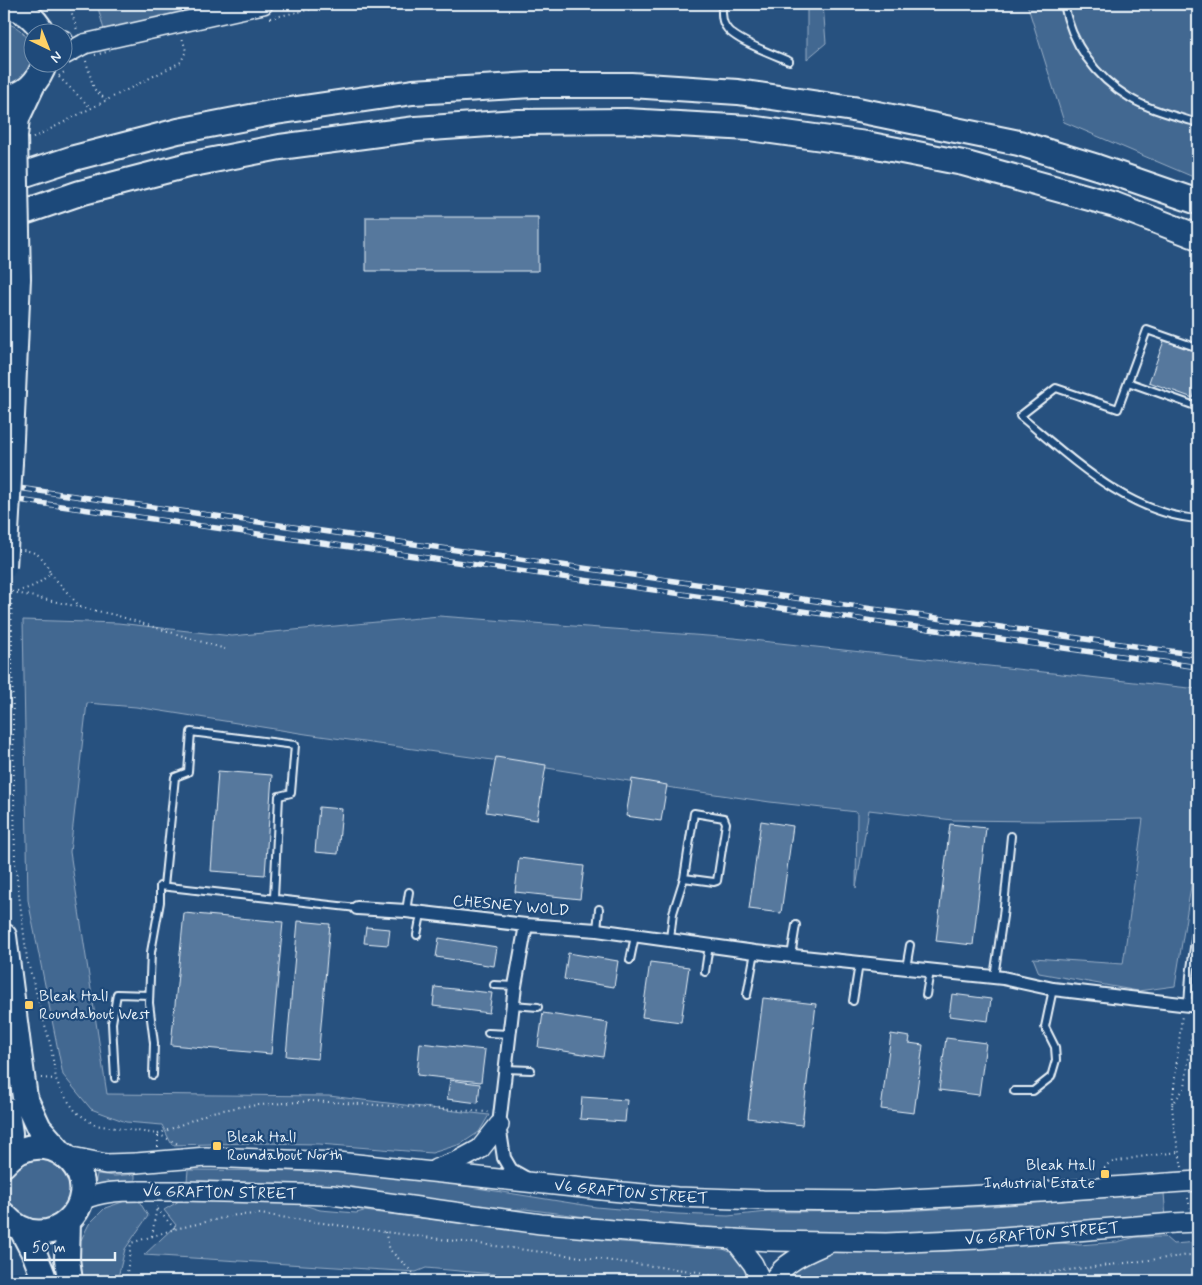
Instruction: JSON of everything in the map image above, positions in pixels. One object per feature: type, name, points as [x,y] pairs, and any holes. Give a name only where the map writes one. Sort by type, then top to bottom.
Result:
[{"type":"highway","points":[[14,6],[32,18],[34,22]]},
{"type":"highway","points":[[4,98],[16,95],[39,72]]},
{"type":"highway","points":[[11,566],[10,462],[22,138],[17,118],[45,72]]},
{"type":"highway","points":[[4,180],[74,158],[178,131],[276,112],[413,92],[532,85],[631,85],[748,93],[853,109],[1020,142],[1198,202]]},
{"type":"highway","points":[[4,219],[80,193],[188,165],[280,147],[416,129],[518,122],[626,121],[749,128],[866,144],[953,161],[1115,205],[1198,237]]},
{"type":"highway","points":[[4,936],[19,1053],[11,1098],[10,1133],[6,1161]]},
{"type":"highway","points":[[10,1222],[34,1233],[58,1228],[76,1212],[81,1200],[82,1188],[80,1176],[75,1165],[11,1098]]},
{"type":"highway","points":[[6,1161],[21,1150],[34,1146],[48,1147],[64,1154]]},
{"type":"highway","points":[[68,1221],[66,1259],[70,1281]]},
{"type":"highway","points":[[10,1222],[35,1255],[44,1281]]},
{"type":"street","points":[[72,49],[84,44],[263,4]]},
{"type":"street","name":"CHESNEY WOLD","points":[[357,908],[406,911],[526,925],[597,930],[755,952],[994,977],[1053,989],[1191,1005]]},
{"type":"street","points":[[526,925],[515,986],[500,1119],[504,1158],[511,1170],[532,1182]]},
{"type":"street","points":[[430,1170],[458,1162],[480,1149],[500,1119]]},
{"type":"street","name":"V6 GRAFTON STREET","points":[[64,1154],[106,1164],[206,1157],[338,1162],[430,1170],[676,1197],[864,1201],[1040,1192],[1198,1181]]},
{"type":"street","name":"V6 GRAFTON STREET","points":[[81,1200],[113,1191],[183,1190],[332,1195],[541,1224],[734,1239],[832,1242],[886,1243],[978,1239],[1195,1222]]},
{"type":"street","points":[[734,1239],[753,1264],[760,1281]]},
{"type":"street","points":[[773,1281],[788,1264],[832,1242]]},
{"type":"lane","points":[[722,4],[722,18],[726,28],[734,36],[789,61]]},
{"type":"lane","points":[[1064,4],[1067,20],[1075,40],[1085,58],[1104,78],[1130,98],[1158,110],[1198,123]]},
{"type":"lane","points":[[1198,348],[1147,330],[1118,409],[1056,388],[1020,416],[1104,483],[1132,499],[1157,510],[1198,519]]},
{"type":"lane","points":[[1128,382],[1198,407]]},
{"type":"lane","points":[[164,886],[175,777],[188,772],[191,732],[295,745],[291,793],[279,796],[274,898]]},
{"type":"lane","points":[[670,939],[673,912],[684,878],[694,813],[724,818],[726,823],[717,880],[714,882],[684,878]]},
{"type":"lane","points":[[994,977],[1003,916],[1011,836]]},
{"type":"lane","points":[[153,1075],[154,1043],[149,995],[151,952],[160,902],[160,886],[357,908]]},
{"type":"lane","points":[[406,911],[408,892]]},
{"type":"lane","points":[[597,930],[599,910]]},
{"type":"lane","points":[[417,935],[421,914]]},
{"type":"lane","points":[[1191,1005],[1190,976],[1198,919]]},
{"type":"lane","points":[[791,956],[796,925]]},
{"type":"lane","points":[[630,960],[635,936]]},
{"type":"lane","points":[[706,972],[709,945]]},
{"type":"lane","points":[[906,968],[910,946]]},
{"type":"lane","points":[[747,995],[755,952]]},
{"type":"lane","points":[[853,1001],[859,964]]},
{"type":"lane","points":[[926,995],[930,971]]},
{"type":"lane","points":[[494,984],[515,986]]},
{"type":"lane","points":[[1014,1091],[1033,1090],[1051,1077],[1056,1060],[1055,1047],[1045,1027],[1053,989]]},
{"type":"lane","points":[[116,1078],[112,1023],[117,994],[149,995]]},
{"type":"lane","points":[[513,1005],[538,1007]]},
{"type":"lane","points":[[488,1033],[509,1034]]},
{"type":"lane","points":[[506,1069],[531,1070]]},
{"type":"path","points":[[22,138],[36,138],[181,62],[186,51],[182,37]]},
{"type":"path","points":[[64,72],[91,108]]},
{"type":"path","points":[[81,608],[50,573],[47,563],[40,554],[11,566],[15,862],[27,958],[51,1047],[56,1079],[61,1092],[76,1112],[95,1125],[158,1134],[212,1112],[246,1106],[312,1101],[500,1119]]},
{"type":"path","points":[[11,592],[28,589],[40,583],[50,573]]},
{"type":"path","points":[[11,592],[115,615],[225,649]]},
{"type":"path","points":[[1172,1105],[1185,1087],[1191,1005]]},
{"type":"path","points":[[1182,1170],[1172,1105],[1191,1005]]},
{"type":"path","points":[[1098,1175],[1109,1163],[1139,1156],[1178,1152]]},
{"type":"path","points":[[1188,1198],[1195,1222],[1198,1245]]},
{"type":"path","points":[[152,1236],[156,1209],[175,1229]]},
{"type":"path","points":[[126,1281],[131,1243],[175,1229],[236,1215],[260,1214],[699,1272],[728,1281]]},
{"type":"path","points":[[385,1232],[390,1250],[421,1281]]},
{"type":"path","points":[[876,1281],[1005,1280],[1198,1254]]},
{"type":"shaded area","points":[[97,4],[218,4],[104,30]]},
{"type":"shaded area","points":[[807,4],[823,4],[826,43],[807,59]]},
{"type":"shaded area","points":[[1027,4],[1198,4],[1198,179],[1064,122]]},
{"type":"shaded area","points":[[4,23],[16,27],[22,32],[22,72],[27,72],[16,83],[4,87]]},
{"type":"shaded area","points":[[439,616],[734,638],[1198,689],[1198,843],[1175,986],[1138,991],[1039,973],[1033,958],[1123,964],[1143,819],[953,820],[869,810],[856,888],[857,812],[673,788],[136,707],[87,703],[70,852],[107,1094],[329,1096],[489,1115],[479,1132],[461,1144],[432,1153],[319,1144],[172,1145],[162,1125],[126,1122],[91,1109],[63,1075],[28,900],[23,620],[118,623],[232,636]]},
{"type":"shaded area","points":[[35,1157],[53,1160],[72,1178],[69,1210],[40,1226],[12,1210],[7,1198],[10,1177],[23,1163]]},
{"type":"shaded area","points":[[188,1170],[315,1171],[414,1178],[596,1207],[728,1216],[768,1212],[901,1211],[1164,1193],[1166,1219],[908,1237],[779,1234],[609,1220],[525,1209],[487,1211],[253,1182],[187,1181]]},
{"type":"shaded area","points":[[97,1174],[115,1176],[135,1174],[135,1181],[109,1182],[95,1186]]},
{"type":"shaded area","points":[[131,1199],[139,1201],[148,1216],[125,1249],[117,1281],[77,1281],[78,1246],[89,1224],[105,1208]]},
{"type":"shaded area","points":[[179,1201],[294,1202],[320,1210],[356,1213],[364,1211],[621,1242],[721,1248],[737,1255],[747,1268],[749,1281],[571,1281],[426,1268],[416,1272],[144,1255],[176,1225],[164,1210]]},
{"type":"shaded area","points":[[1136,1237],[1165,1237],[1173,1244],[1198,1242],[1198,1281],[778,1281],[818,1256],[837,1251],[949,1251],[1053,1242],[1079,1245],[1117,1242]]},
{"type":"building","points":[[366,217],[538,217],[538,271],[366,271]]},
{"type":"building","points":[[1165,338],[1198,350],[1198,383],[1193,398],[1149,382]]},
{"type":"building","points":[[496,757],[546,765],[537,820],[486,812]]},
{"type":"building","points":[[218,771],[272,775],[265,875],[211,871]]},
{"type":"building","points":[[632,779],[667,785],[661,821],[626,816]]},
{"type":"building","points":[[319,807],[342,809],[338,854],[315,852]]},
{"type":"building","points":[[761,821],[793,826],[781,913],[749,909]]},
{"type":"building","points":[[950,824],[986,828],[973,945],[936,941]]},
{"type":"building","points":[[519,858],[584,866],[580,899],[515,892]]},
{"type":"building","points":[[184,913],[283,922],[271,1054],[171,1045]]},
{"type":"building","points":[[298,921],[330,924],[318,1059],[286,1056]]},
{"type":"building","points":[[366,927],[390,929],[388,945],[364,943]]},
{"type":"building","points":[[439,938],[497,947],[494,966],[436,957]]},
{"type":"building","points":[[568,953],[618,961],[614,987],[564,979]]},
{"type":"building","points":[[650,962],[689,967],[681,1022],[642,1017]]},
{"type":"building","points":[[435,987],[492,993],[489,1013],[433,1006]]},
{"type":"building","points":[[952,994],[991,999],[988,1021],[949,1016]]},
{"type":"building","points":[[763,998],[816,1004],[802,1125],[748,1118]]},
{"type":"building","points":[[543,1013],[608,1023],[603,1057],[538,1047]]},
{"type":"building","points":[[891,1034],[910,1037],[909,1043],[923,1045],[914,1113],[881,1109]]},
{"type":"building","points":[[946,1038],[986,1043],[979,1095],[939,1090]]},
{"type":"building","points":[[420,1043],[485,1050],[481,1082],[417,1075]]},
{"type":"building","points":[[450,1080],[480,1084],[478,1103],[447,1099]]},
{"type":"building","points":[[582,1097],[627,1100],[625,1122],[580,1119]]},
{"type":"railway","points":[[4,486],[1198,655]]},
{"type":"railway","points":[[4,498],[1198,667]]},
{"type":"place","name":"Bleak Hall Roundabout West","points":[[29,1005]]},
{"type":"place","name":"Bleak Hall Roundabout North","points":[[217,1146]]},
{"type":"place","name":"Bleak Hall Industrial Estate","points":[[1105,1174]]}]
